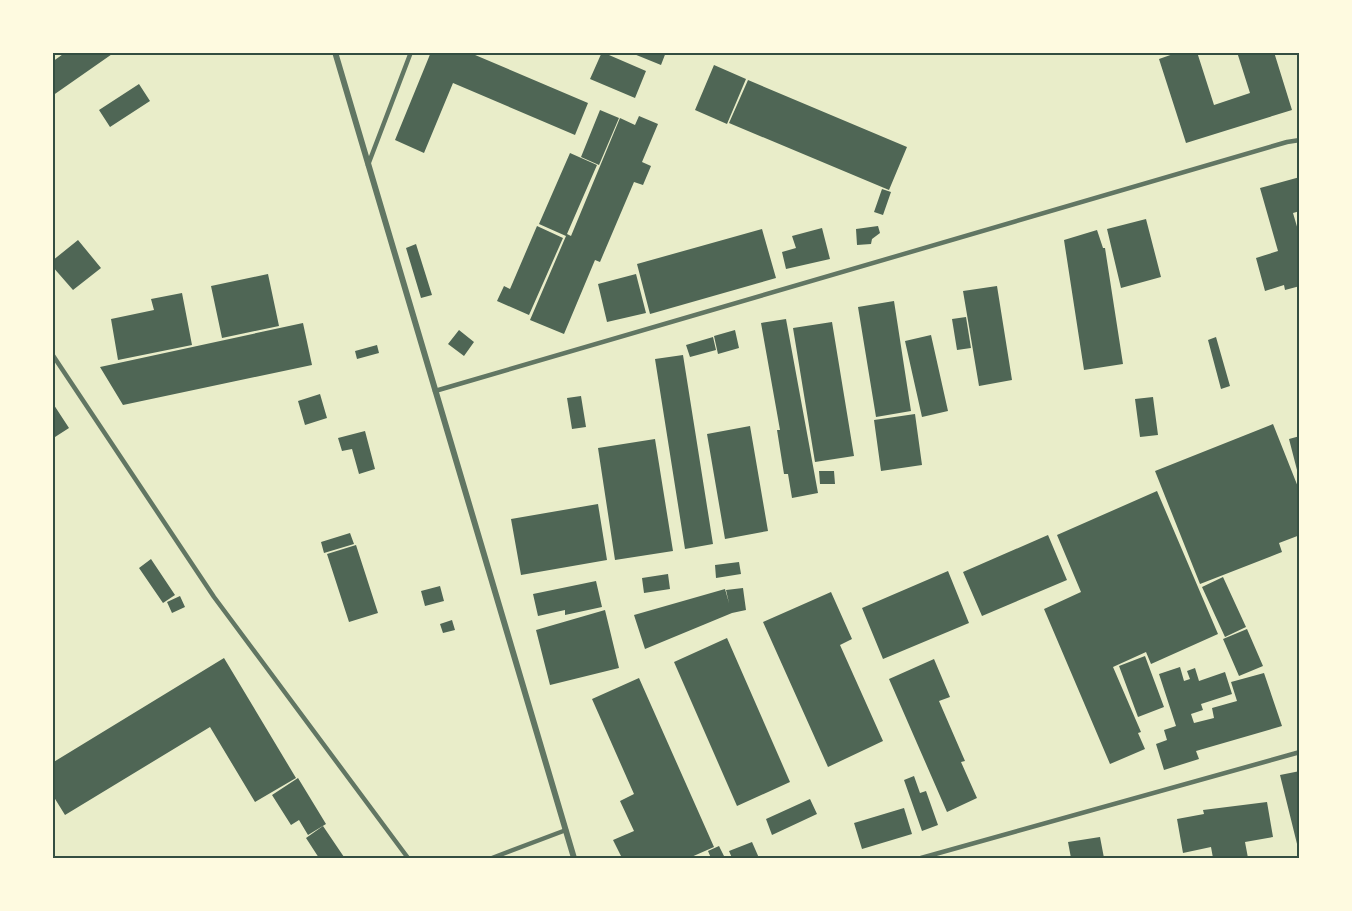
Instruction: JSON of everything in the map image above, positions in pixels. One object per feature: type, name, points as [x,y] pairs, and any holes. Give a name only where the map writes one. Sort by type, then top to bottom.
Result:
[{"type":"street","points":[[334,52],[574,858]]},
{"type":"lane","points":[[368,165],[411,52]]},
{"type":"lane","points":[[435,391],[1299,140]]},
{"type":"lane","points":[[52,354],[214,597],[408,858]]},
{"type":"lane","points":[[921,858],[1299,752]]},
{"type":"lane","points":[[492,858],[566,830]]},
{"type":"building","points":[[66,52],[115,52],[52,96],[52,62]]},
{"type":"building","points":[[431,52],[468,52],[588,103],[575,135],[453,83],[424,153],[395,140]]},
{"type":"building","points":[[602,52],[646,71],[635,98],[590,79]]},
{"type":"building","points":[[629,52],[666,52],[661,65]]},
{"type":"building","points":[[1179,52],[1197,52],[1214,105],[1250,93],[1237,52],[1274,52],[1292,110],[1186,143],[1159,59]]},
{"type":"building","points":[[714,65],[746,79],[727,124],[695,110]]},
{"type":"building","points":[[748,80],[907,147],[889,190],[729,123]]},
{"type":"building","points":[[139,84],[150,101],[110,127],[99,110]]},
{"type":"building","points":[[600,110],[619,118],[599,165],[581,157]]},
{"type":"building","points":[[639,116],[658,124],[642,162],[651,166],[643,185],[634,182],[600,262],[595,260],[564,334],[530,320],[566,236],[539,224],[570,153],[597,165],[567,234],[571,236],[620,118],[635,125]]},
{"type":"building","points":[[1300,177],[1300,211],[1293,213],[1300,237],[1300,244],[1297,245],[1300,286],[1285,290],[1284,285],[1265,291],[1256,258],[1278,251],[1260,188]]},
{"type":"building","points":[[882,189],[891,192],[883,215],[874,212]]},
{"type":"building","points":[[1146,219],[1161,277],[1121,288],[1107,229]]},
{"type":"building","points":[[537,226],[563,238],[529,315],[497,301],[504,286],[510,289]]},
{"type":"building","points":[[878,226],[880,233],[872,239],[871,244],[857,245],[856,229]]},
{"type":"building","points":[[822,228],[830,259],[786,269],[782,252],[796,248],[792,236]]},
{"type":"building","points":[[762,229],[776,278],[650,314],[637,264]]},
{"type":"building","points":[[1097,230],[1103,248],[1105,248],[1123,364],[1084,370],[1064,240]]},
{"type":"building","points":[[78,240],[101,268],[73,290],[52,266],[52,261]]},
{"type":"building","points":[[416,244],[432,295],[421,298],[406,248]]},
{"type":"building","points":[[268,274],[279,326],[222,338],[211,286]]},
{"type":"building","points":[[636,274],[646,313],[607,322],[598,284]]},
{"type":"building","points":[[997,286],[1012,380],[979,386],[963,291]]},
{"type":"building","points":[[182,293],[192,345],[118,360],[111,319],[154,310],[151,299]]},
{"type":"building","points":[[894,301],[911,411],[876,417],[858,307]]},
{"type":"building","points":[[966,317],[971,348],[957,350],[952,319]]},
{"type":"building","points":[[786,319],[818,493],[792,498],[788,474],[784,474],[777,430],[780,430],[761,323]]},
{"type":"building","points":[[832,322],[854,456],[815,462],[793,328]]},
{"type":"building","points":[[303,323],[312,365],[123,405],[100,367]]},
{"type":"building","points":[[459,330],[474,342],[464,356],[448,344]]},
{"type":"building","points":[[735,330],[739,348],[718,354],[714,336]]},
{"type":"building","points":[[931,335],[948,411],[922,417],[905,341]]},
{"type":"building","points":[[713,337],[716,350],[690,357],[686,345]]},
{"type":"building","points":[[1216,337],[1230,386],[1221,389],[1208,340]]},
{"type":"building","points":[[377,345],[379,353],[357,359],[355,351]]},
{"type":"building","points":[[683,355],[713,544],[685,549],[655,359]]},
{"type":"building","points":[[320,394],[327,418],[305,425],[298,401]]},
{"type":"building","points":[[581,396],[586,427],[572,429],[567,398]]},
{"type":"building","points":[[1153,397],[1158,435],[1140,437],[1135,399]]},
{"type":"building","points":[[52,402],[69,428],[55,437],[52,434]]},
{"type":"building","points":[[915,414],[922,465],[881,471],[874,420]]},
{"type":"building","points":[[1273,424],[1300,492],[1300,535],[1279,543],[1282,552],[1200,584],[1155,471]]},
{"type":"building","points":[[750,426],[768,531],[725,539],[707,434]]},
{"type":"building","points":[[365,431],[375,469],[359,474],[352,449],[342,451],[338,438]]},
{"type":"building","points":[[1300,436],[1300,470],[1297,470],[1289,439]]},
{"type":"building","points":[[655,439],[673,551],[615,560],[598,448]]},
{"type":"building","points":[[819,471],[834,471],[835,484],[820,484]]},
{"type":"building","points":[[1157,491],[1218,634],[1151,664],[1146,652],[1113,667],[1141,732],[1138,733],[1145,749],[1110,764],[1044,609],[1081,592],[1057,535]]},
{"type":"building","points":[[598,504],[607,560],[521,575],[511,519]]},
{"type":"building","points":[[350,533],[354,544],[324,553],[321,542]]},
{"type":"building","points":[[1048,535],[1067,580],[982,616],[963,572]]},
{"type":"building","points":[[356,545],[378,613],[349,622],[327,554]]},
{"type":"building","points":[[151,559],[175,595],[163,603],[139,568]]},
{"type":"building","points":[[739,562],[741,574],[716,578],[715,565]]},
{"type":"building","points":[[948,571],[969,623],[883,659],[862,608]]},
{"type":"building","points":[[668,574],[670,589],[644,593],[642,578]]},
{"type":"building","points":[[1223,577],[1246,627],[1225,637],[1202,587]]},
{"type":"building","points":[[596,581],[602,607],[565,615],[565,610],[538,616],[533,594]]},
{"type":"building","points":[[440,586],[444,601],[425,606],[421,591]]},
{"type":"building","points":[[743,588],[746,610],[732,613],[645,649],[634,615],[725,589],[729,603],[726,590]]},
{"type":"building","points":[[831,592],[852,639],[840,645],[883,741],[828,767],[763,622]]},
{"type":"building","points":[[180,596],[185,607],[172,613],[167,602]]},
{"type":"building","points":[[605,610],[619,668],[550,685],[536,630]]},
{"type":"building","points":[[452,620],[455,630],[443,633],[440,624]]},
{"type":"building","points":[[1247,629],[1263,666],[1239,676],[1223,639]]},
{"type":"building","points":[[727,638],[790,782],[737,806],[674,662]]},
{"type":"building","points":[[1145,656],[1164,707],[1138,717],[1119,666]]},
{"type":"building","points":[[224,658],[296,778],[255,802],[210,727],[65,815],[52,794],[52,763]]},
{"type":"building","points":[[934,659],[950,697],[939,701],[965,761],[961,762],[977,798],[947,812],[889,679]]},
{"type":"building","points":[[1180,667],[1184,681],[1190,679],[1187,671],[1195,668],[1199,681],[1225,672],[1232,694],[1201,704],[1203,710],[1191,714],[1194,723],[1214,718],[1212,708],[1237,701],[1231,682],[1264,673],[1282,726],[1196,751],[1199,759],[1164,770],[1156,744],[1167,740],[1164,730],[1176,726],[1159,674]]},
{"type":"building","points":[[639,678],[714,847],[689,858],[622,858],[613,840],[634,831],[620,801],[634,794],[592,699]]},
{"type":"building","points":[[1300,771],[1300,852],[1299,852],[1280,775]]},
{"type":"building","points":[[914,776],[920,793],[926,791],[938,825],[922,831],[904,780]]},
{"type":"building","points":[[298,778],[326,824],[308,835],[299,820],[291,825],[272,795]]},
{"type":"building","points":[[810,799],[817,814],[772,835],[766,819]]},
{"type":"building","points":[[1267,802],[1273,837],[1245,842],[1248,858],[1213,858],[1211,847],[1183,853],[1177,819],[1204,814],[1203,810]]},
{"type":"building","points":[[904,808],[912,834],[862,849],[854,823]]},
{"type":"building","points":[[323,826],[343,858],[319,858],[306,838]]},
{"type":"building","points":[[1100,837],[1104,858],[1071,858],[1068,842]]},
{"type":"building","points":[[752,842],[759,858],[732,858],[729,851]]},
{"type":"building","points":[[719,846],[725,858],[711,858],[708,851]]}]
